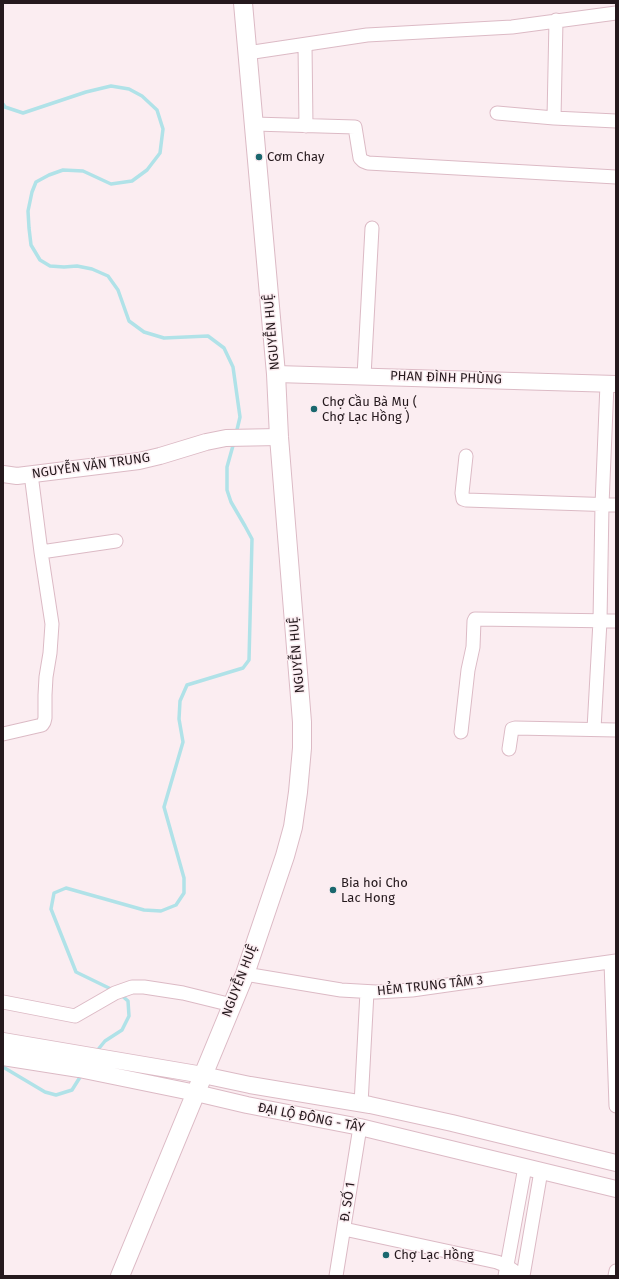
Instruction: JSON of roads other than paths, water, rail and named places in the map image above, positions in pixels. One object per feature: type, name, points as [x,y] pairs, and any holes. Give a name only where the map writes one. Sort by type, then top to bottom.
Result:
[{"type":"main road","name":"NGUYỄN HUỆ","points":[[120,1276],[245,974],[285,856],[293,827],[298,792],[302,748],[302,722],[276,374],[243,3]]},
{"type":"street","points":[[248,54],[367,36],[490,28],[616,13]]},
{"type":"street","points":[[554,118],[556,20]]},
{"type":"street","points":[[305,45],[306,126]]},
{"type":"street","points":[[497,113],[616,121]]},
{"type":"street","points":[[254,124],[355,127],[360,158],[363,161],[368,162],[616,177]]},
{"type":"street","points":[[364,376],[372,228]]},
{"type":"street","name":"PHAN ĐÌNH PHÙNG","points":[[276,374],[611,384]]},
{"type":"street","points":[[594,729],[600,621],[602,505],[611,384]]},
{"type":"street","name":"NGUYỄN VĂN TRUNG","points":[[3,474],[17,476],[140,461],[206,442],[226,438],[280,437]]},
{"type":"street","points":[[466,456],[462,493],[463,499],[466,500],[616,505]]},
{"type":"street","points":[[3,734],[39,726],[46,718],[46,683],[52,624],[30,474]]},
{"type":"street","points":[[41,552],[116,541]]},
{"type":"street","points":[[461,732],[468,670],[473,647],[475,619],[616,621]]},
{"type":"street","points":[[508,749],[512,729],[515,728],[616,730]]},
{"type":"street","points":[[614,961],[616,1106]]},
{"type":"street","name":"HẺM TRUNG TÂM 3","points":[[245,974],[341,990],[367,992],[412,990],[614,961]]},
{"type":"street","points":[[3,1002],[75,1016],[115,993],[132,988],[159,988],[183,992],[232,1004]]},
{"type":"street","points":[[361,1104],[367,992]]},
{"type":"street","name":"ĐẠI LỘ ĐÔNG - TÂY","points":[[3,1041],[361,1104],[452,1123],[616,1163]]},
{"type":"street","name":"ĐẠI LỘ ĐÔNG - TÂY","points":[[3,1057],[85,1070],[247,1105],[360,1127],[616,1189]]},
{"type":"street","name":"Đ. SỐ 1","points":[[336,1276],[360,1127]]},
{"type":"street","points":[[506,1271],[525,1167]]},
{"type":"street","points":[[344,1228],[497,1262],[506,1271],[522,1276],[541,1171]]},
{"type":"street","points":[[615,1276],[616,1271]]},
{"type":"waterway","points":[[3,104],[5,107],[23,113],[86,92],[111,86],[129,89],[142,96],[157,110],[163,129],[160,153],[147,170],[132,181],[111,184],[83,171],[63,170],[36,182],[28,211],[31,245],[40,260],[50,266],[77,266],[92,269],[108,276],[118,290],[129,321],[144,332],[164,338],[208,336],[224,348],[233,367],[240,417],[236,434]]},
{"type":"waterway","points":[[113,990],[76,972],[51,909],[54,893],[66,888],[144,910],[161,911],[176,905],[184,893],[184,878],[164,807],[183,742],[179,719],[180,701],[187,685],[243,668],[249,660],[252,539],[231,502],[227,490],[227,467],[234,442]]},
{"type":"waterway","points":[[96,1052],[105,1041],[122,1030],[129,1016],[128,1001],[120,994]]},
{"type":"waterway","points":[[3,1067],[45,1092],[56,1095],[72,1090],[82,1074]]},
{"type":"place","name":"Cơm Chay","points":[[259,157]]},
{"type":"place","name":"Chợ Cầu Bà Mụ ( Chợ Lạc Hồng )","points":[[314,409]]},
{"type":"place","name":"Bia hoi Cho Lac Hong","points":[[333,890]]},
{"type":"place","name":"Chợ Lạc Hồng","points":[[386,1255]]}]
